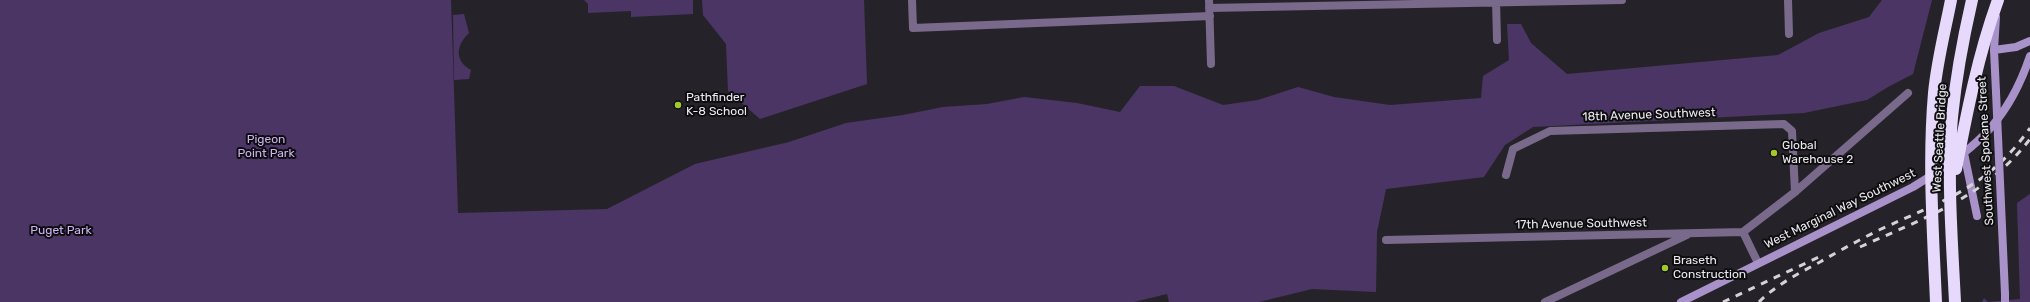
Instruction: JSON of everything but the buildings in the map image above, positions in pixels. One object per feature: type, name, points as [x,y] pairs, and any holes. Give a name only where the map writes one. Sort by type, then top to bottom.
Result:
[{"type":"highway","name":"West Seattle Bridge","points":[[1936,302],[1931,146],[1934,92],[1951,0]]},
{"type":"highway","name":"West Seattle Bridge","points":[[1954,302],[1951,196],[1952,118],[1960,52],[1972,0]]},
{"type":"highway","points":[[1951,196],[1968,104],[1988,29],[1998,0]]},
{"type":"main road","name":"Southwest Spokane Street","points":[[1998,0],[1994,50],[2005,302]]},
{"type":"main road","points":[[1994,50],[2016,46],[2030,41]]},
{"type":"main road","name":"West Marginal Way Southwest","points":[[1681,302],[1913,187],[1977,144],[2002,115],[2019,87],[2030,56]]},
{"type":"main road","points":[[1964,153],[1977,216]]},
{"type":"street","points":[[912,0],[913,28],[1210,8],[1496,1],[1622,0]]},
{"type":"street","points":[[1788,0],[1789,34]]},
{"type":"street","points":[[1496,1],[1498,40]]},
{"type":"street","points":[[1210,8],[1211,64]]},
{"type":"street","points":[[1758,263],[1743,232],[1795,192],[1908,93]]},
{"type":"street","name":"18th Avenue Southwest","points":[[1506,175],[1513,149],[1550,130],[1784,124],[1790,127],[1792,131],[1795,192]]},
{"type":"street","name":"17th Avenue Southwest","points":[[1386,240],[1743,232]]},
{"type":"street","points":[[1545,302],[1690,234]]},
{"type":"green space","points":[[0,0],[451,0],[458,213],[607,209],[695,164],[789,142],[846,123],[903,115],[943,107],[987,104],[1024,97],[1077,103],[1120,112],[1140,86],[1174,86],[1223,105],[1258,100],[1298,87],[1334,97],[1390,105],[1481,98],[1483,76],[1509,60],[1507,24],[1521,24],[1531,43],[1567,74],[1778,55],[1819,33],[1869,17],[1882,0],[1932,0],[1913,74],[1867,100],[1804,113],[1533,127],[1505,145],[1484,177],[1386,189],[1377,232],[1376,292],[1312,289],[1259,302],[1169,302],[1167,294],[1134,302],[0,302]]},
{"type":"green space","points":[[584,0],[693,0],[693,14],[631,17],[631,11],[588,13],[588,4]]},
{"type":"green space","points":[[702,0],[864,0],[867,84],[760,119],[728,91],[726,44],[703,15]]},
{"type":"green space","points":[[464,14],[469,33],[459,48],[459,58],[471,70],[469,79],[454,80],[453,15]]},
{"type":"green space","points":[[2030,194],[2030,302],[1988,302],[2020,299],[2017,203]]},
{"type":"green space","points":[[1984,298],[1988,302],[1982,302]]},
{"type":"railway","points":[[1759,302],[1788,280],[1849,246],[1879,230],[1962,191],[1998,165],[2030,128]]},
{"type":"railway","points":[[1860,247],[1930,215],[1974,191],[2013,159],[2030,139]]},
{"type":"railway","points":[[1723,302],[1821,256]]},
{"type":"place","name":"Pathfinder K-8 School","points":[[678,105]]},
{"type":"place","name":"Global Warehouse 2","points":[[1774,153]]},
{"type":"place","name":"Braseth Construction","points":[[1665,268]]},
{"type":"park label","name":"Pigeon Point Park","points":[[266,147]]},
{"type":"park label","name":"Puget Park","points":[[61,231]]}]
